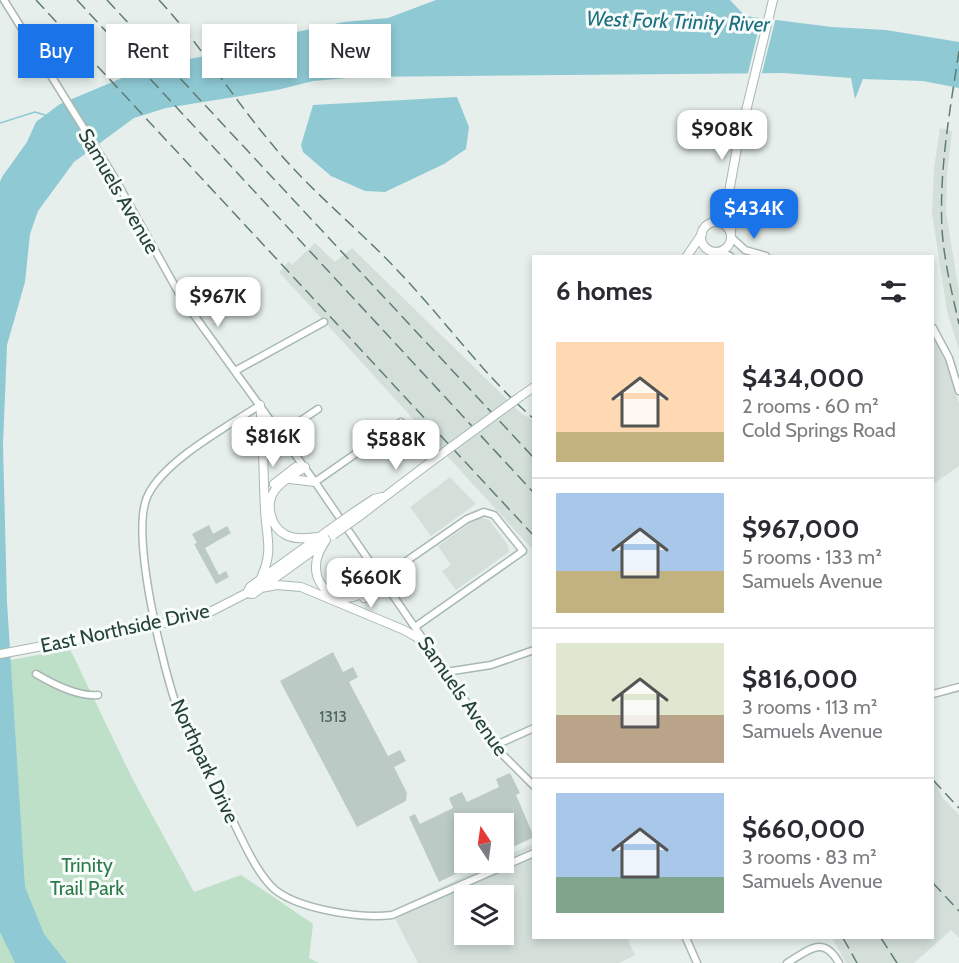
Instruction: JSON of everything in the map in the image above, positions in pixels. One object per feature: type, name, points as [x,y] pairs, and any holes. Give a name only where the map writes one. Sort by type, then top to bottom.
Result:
[{"type":"street","name":"Samuels Avenue","points":[[4,0],[114,177],[169,277],[315,482],[496,745],[511,764],[532,784]]},
{"type":"street","points":[[715,222],[723,200],[729,192],[740,134],[774,0]]},
{"type":"street","points":[[705,255],[726,247],[731,235],[733,201],[729,192]]},
{"type":"street","points":[[688,255],[704,227],[715,222],[726,226],[744,250],[762,255]]},
{"type":"street","points":[[702,234],[705,246],[727,255]]},
{"type":"street","points":[[235,371],[324,322]]},
{"type":"street","points":[[934,330],[949,358],[959,391]]},
{"type":"street","name":"East Northside Drive","points":[[0,654],[156,626],[212,611],[247,593],[249,587],[260,585],[327,535],[377,504],[382,497],[532,388]]},
{"type":"street","points":[[260,405],[269,555],[260,585],[301,587],[425,642]]},
{"type":"street","name":"Northpark Drive","points":[[260,405],[166,471],[147,496],[141,522],[141,539],[156,626],[174,697],[186,730],[247,847],[271,886],[280,893],[318,908],[374,918],[392,915],[532,854]]},
{"type":"street","points":[[281,434],[318,409]]},
{"type":"street","points":[[288,479],[315,482],[401,422]]},
{"type":"street","points":[[265,495],[276,481],[303,465]]},
{"type":"street","points":[[303,465],[277,488],[270,503],[274,523],[288,536],[305,538],[327,535],[316,563],[316,573],[322,586],[335,596],[346,598],[360,595],[383,581]]},
{"type":"street","points":[[343,604],[366,597],[383,581],[467,519],[484,512],[494,515],[523,552],[415,627]]},
{"type":"street","points":[[368,589],[372,582],[372,564]]},
{"type":"street","points":[[446,672],[491,665],[532,651]]},
{"type":"street","points":[[36,674],[54,684],[90,695],[98,695]]},
{"type":"street","points":[[934,694],[959,687]]},
{"type":"street","points":[[496,745],[532,729]]},
{"type":"street","points":[[687,939],[697,963]]},
{"type":"street","points":[[821,939],[839,963]]},
{"type":"street","points":[[787,963],[813,948],[827,948]]},
{"type":"shaded area","points":[[940,128],[952,131],[946,212],[959,292],[959,350],[947,311],[932,213],[934,168]]},
{"type":"shaded area","points":[[315,243],[335,262],[352,248],[521,413],[532,420],[532,549],[279,272],[289,261],[292,265]]},
{"type":"shaded area","points":[[934,336],[943,353],[959,403],[959,466],[934,483]]},
{"type":"shaded area","points":[[450,477],[476,504],[431,536],[410,507]]},
{"type":"shaded area","points":[[479,517],[489,520],[508,545],[509,552],[456,590],[442,571],[451,565],[438,546]]},
{"type":"shaded area","points":[[934,777],[942,797],[959,815],[959,938],[951,930],[914,963],[846,963],[833,939],[934,939]]},
{"type":"shaded area","points":[[532,844],[532,939],[627,939],[635,955],[619,963],[418,963],[391,911],[471,873],[514,873],[514,852]]},
{"type":"green space","name":"Trinity Trail Park","points":[[70,649],[132,778],[194,892],[241,875],[313,924],[309,958],[319,963],[0,963],[0,662]]},
{"type":"water","name":"West Fork Trinity River","points":[[436,0],[730,0],[745,16],[832,27],[886,30],[959,42],[959,88],[923,81],[863,79],[855,99],[851,78],[783,73],[391,77],[391,24],[334,24],[388,18]]},
{"type":"water","points":[[309,29],[309,78],[348,78],[313,81],[277,90],[166,108],[134,118],[74,162],[38,211],[30,234],[25,282],[7,345],[3,445],[7,602],[25,887],[44,934],[67,963],[15,963],[0,932],[0,182],[27,142],[36,122],[60,104],[122,78],[190,78],[190,59],[202,56],[202,78],[297,78],[297,32]]},
{"type":"water","points":[[457,97],[469,127],[466,149],[444,164],[385,192],[365,191],[331,176],[303,152],[301,145],[313,105]]},
{"type":"pier","points":[[762,15],[776,17],[761,77],[747,77]]},
{"type":"building","points":[[209,525],[213,534],[227,526],[231,533],[205,548],[219,575],[226,571],[229,577],[216,584],[194,544],[197,543],[192,534]]},
{"type":"building","points":[[333,652],[343,672],[353,667],[358,677],[349,682],[388,756],[400,750],[406,761],[394,767],[407,793],[406,801],[357,827],[280,681]]},
{"type":"building","points":[[510,773],[520,793],[516,795],[532,832],[532,838],[514,846],[514,813],[454,813],[454,873],[457,873],[439,882],[409,817],[415,814],[420,824],[453,808],[449,798],[462,792],[467,802],[499,787],[496,779]]},
{"type":"waterway","points":[[0,123],[35,112],[45,115]]},
{"type":"railway","points":[[36,0],[532,534]]},
{"type":"railway","points":[[77,0],[532,491]]},
{"type":"railway","points":[[107,0],[532,456]]},
{"type":"railway","points":[[159,0],[286,160],[399,272],[498,385],[532,417]]},
{"type":"railway","points":[[959,51],[942,184],[942,229],[959,324]]},
{"type":"railway","points":[[934,781],[959,808]]},
{"type":"railway","points":[[934,884],[959,911]]},
{"type":"railway","points":[[844,939],[857,963]]},
{"type":"railway","points":[[882,939],[897,963]]}]
